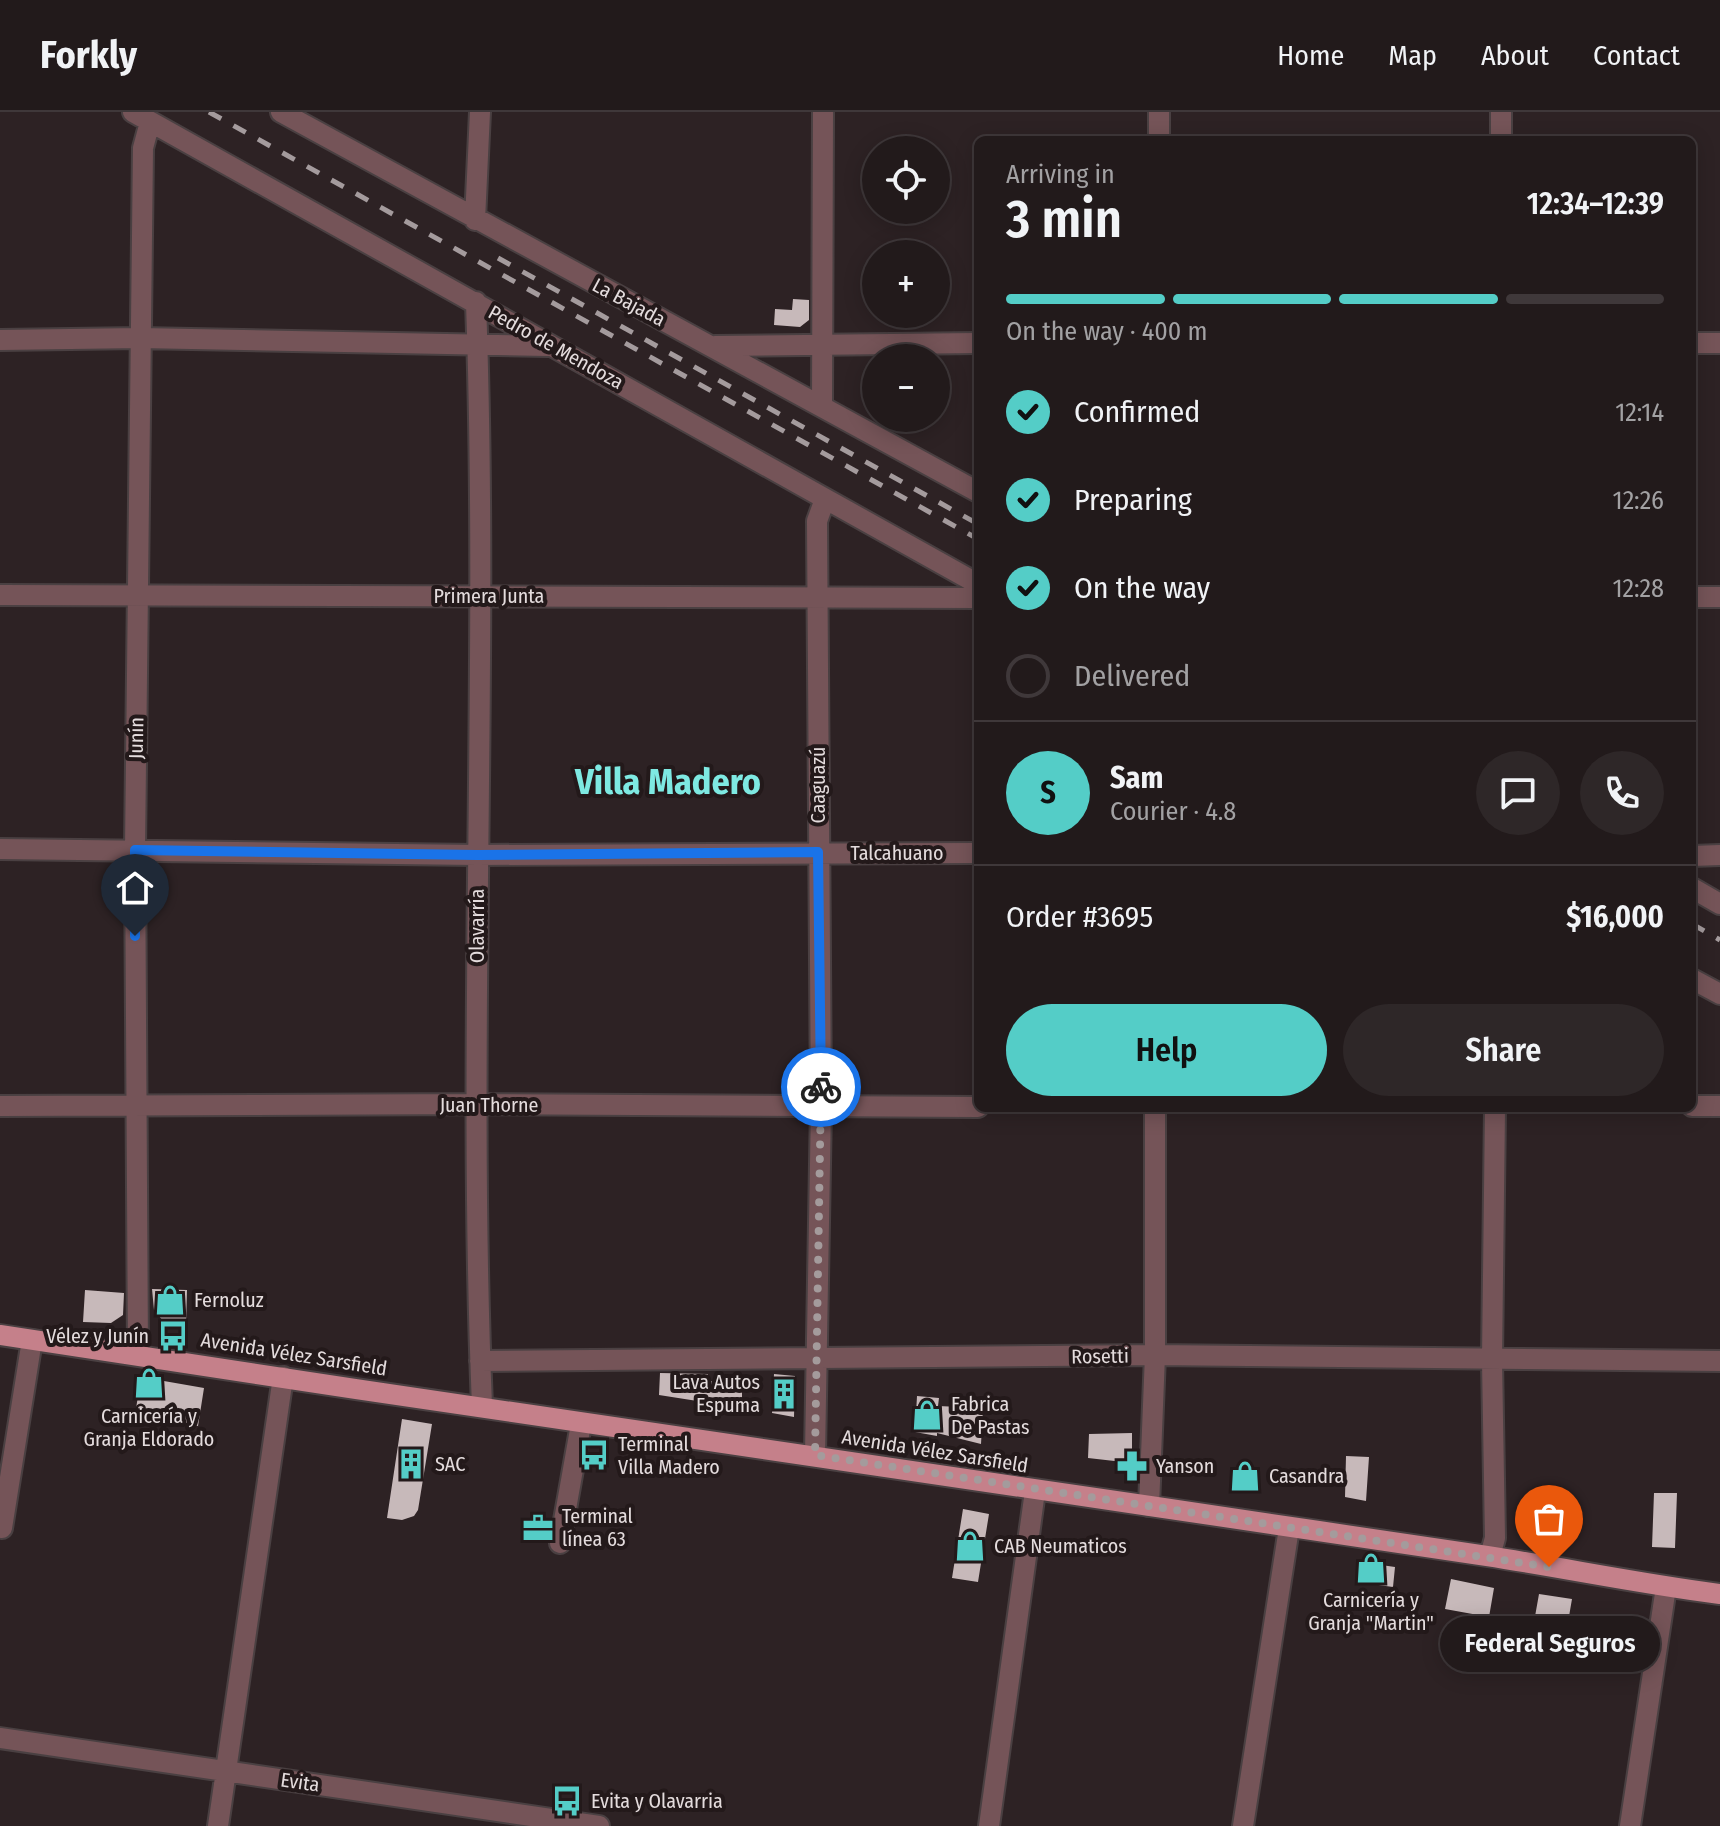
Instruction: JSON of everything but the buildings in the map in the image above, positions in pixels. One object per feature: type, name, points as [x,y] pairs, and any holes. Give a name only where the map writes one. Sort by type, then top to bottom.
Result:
[{"type":"main road","name":"Avenida Vélez Sarsfield","points":[[0,1335],[482,1406],[581,1424],[815,1455],[1035,1491],[1490,1556],[1720,1594]]},
{"type":"street","name":"La Bajada","points":[[281,112],[974,490]]},
{"type":"street","points":[[475,220],[480,112]]},
{"type":"street","points":[[822,406],[823,112]]},
{"type":"street","points":[[1159,112],[1159,136]]},
{"type":"street","points":[[1501,112],[1501,136]]},
{"type":"street","name":"Pedro de Mendoza","points":[[141,117],[974,582]]},
{"type":"street","name":"Junín","points":[[138,1354],[135,850],[141,117]]},
{"type":"street","name":"Olavarría","points":[[476,302],[480,596],[475,1104],[482,1406]]},
{"type":"street","points":[[0,340],[140,338],[554,346]]},
{"type":"street","points":[[711,346],[974,343]]},
{"type":"street","points":[[1696,343],[1720,343]]},
{"type":"street","name":"Caaguazú","points":[[815,1455],[821,1106],[817,521],[825,499]]},
{"type":"street","name":"Primera Junta","points":[[0,595],[974,598]]},
{"type":"street","points":[[1696,597],[1720,597]]},
{"type":"street","name":"Talcahuano","points":[[0,849],[477,855],[974,853]]},
{"type":"street","points":[[1696,856],[1720,855]]},
{"type":"street","points":[[1696,890],[1720,904]]},
{"type":"street","points":[[1696,981],[1720,994]]},
{"type":"street","name":"Juan Thorne","points":[[0,1106],[475,1104],[974,1107]]},
{"type":"street","points":[[1696,1106],[1720,1106]]},
{"type":"street","points":[[1149,1506],[1155,1355],[1155,1112]]},
{"type":"street","points":[[1490,1556],[1495,1538],[1492,1360],[1495,1112]]},
{"type":"street","points":[[2,1528],[32,1340]]},
{"type":"street","name":"Rosetti","points":[[480,1361],[1155,1355],[1720,1361]]},
{"type":"street","points":[[218,1826],[283,1377]]},
{"type":"street","points":[[560,1543],[581,1424]]},
{"type":"street","points":[[989,1826],[1035,1491]]},
{"type":"street","points":[[1243,1826],[1289,1528]]},
{"type":"street","points":[[1630,1826],[1666,1587]]},
{"type":"street","name":"Evita","points":[[0,1738],[226,1772],[489,1818],[599,1826]]},
{"type":"railway","points":[[209,112],[974,537]]},
{"type":"railway","points":[[498,258],[974,522]]},
{"type":"railway","points":[[1696,926],[1720,940]]},
{"type":"way so far","points":[[821,1087],[815,1455],[1035,1491],[1549,1567]]},
{"type":"place","name":"Fernoluz","points":[[170,1300]]},
{"type":"place","name":"Vélez y Junín","points":[[173,1336]]},
{"type":"place","name":"Carnicería y Granja Eldorado","points":[[149,1383]]},
{"type":"place","name":"Lava Autos Espuma","points":[[784,1394]]},
{"type":"place","name":"Fabrica De Pastas","points":[[927,1415]]},
{"type":"place","name":"Terminal Villa Madero","points":[[594,1455]]},
{"type":"place","name":"SAC","points":[[411,1464]]},
{"type":"place","name":"Yanson","points":[[1132,1466]]},
{"type":"place","name":"Casandra","points":[[1245,1476]]},
{"type":"place","name":"Terminal línea 63","points":[[538,1528]]},
{"type":"place","name":"CAB Neumaticos","points":[[970,1546]]},
{"type":"place","name":"Federal Seguros","points":[[1549,1567]]},
{"type":"place","name":"Carnicería y Granja \"Martin\"","points":[[1371,1568]]},
{"type":"place","name":"Evita y Olavarria","points":[[567,1801]]},
{"type":"district","name":"Villa Madero","points":[[668,781]]},
{"type":"route","points":[[135,936],[135,850],[477,855],[818,852],[821,1087]]}]
